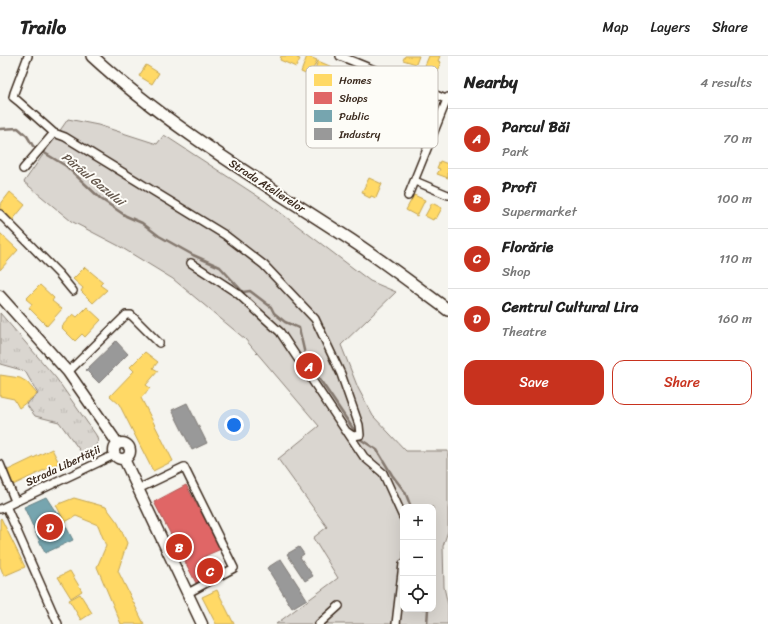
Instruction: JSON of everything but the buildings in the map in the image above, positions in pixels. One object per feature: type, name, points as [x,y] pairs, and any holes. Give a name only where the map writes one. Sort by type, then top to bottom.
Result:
[{"type":"main road","name":"Strada Atelierelor","points":[[92,56],[118,80],[160,113],[220,156],[362,248],[448,310]]},
{"type":"street","points":[[28,56],[14,97],[54,133],[65,137],[225,235],[264,265],[315,319],[341,374],[359,425],[358,436],[346,431]]},
{"type":"street","points":[[340,56],[365,66]]},
{"type":"street","points":[[438,95],[448,99],[438,124]]},
{"type":"street","points":[[23,169],[54,133]]},
{"type":"street","points":[[408,196],[428,148]]},
{"type":"street","points":[[415,181],[448,195]]},
{"type":"street","points":[[0,214],[59,274],[73,292]]},
{"type":"street","points":[[191,263],[237,293],[280,332],[364,457],[383,473],[400,510]]},
{"type":"street","points":[[0,296],[68,372],[118,444]]},
{"type":"street","points":[[68,372],[126,315],[131,315],[159,343]]},
{"type":"street","points":[[118,444],[125,444],[129,449],[129,455],[124,459],[117,458],[114,455],[114,449],[118,444]]},
{"type":"street","name":"Strada Libertății","points":[[3,507],[15,500],[114,455]]},
{"type":"street","points":[[124,459],[202,624]]},
{"type":"street","points":[[0,464],[15,500]]},
{"type":"street","points":[[138,490],[184,466],[234,568],[188,593]]},
{"type":"street","points":[[3,507],[58,624]]},
{"type":"street","points":[[396,624],[402,576]]},
{"type":"street","points":[[319,624],[339,606]]},
{"type":"green space","points":[[68,119],[98,125],[157,144],[164,135],[265,201],[370,281],[396,292],[341,345],[358,388],[373,416],[406,451],[448,451],[448,531],[443,546],[444,587],[448,605],[448,624],[276,624],[338,578],[313,538],[327,527],[278,459],[319,426],[245,339],[173,279],[119,246],[71,221],[24,182]]},
{"type":"green space","points":[[0,313],[56,378],[96,435],[98,441],[94,450],[84,456],[59,422],[35,416],[26,404],[38,394],[25,371],[0,364]]},
{"type":"waterway","name":"Pârâul Gazului","points":[[0,129],[18,128],[27,136],[33,146],[66,166],[101,199],[126,216],[142,223],[159,236],[193,255],[220,267],[243,292],[250,291],[271,307],[274,313],[285,322],[299,328],[306,359],[360,439],[377,450],[392,475],[405,492],[410,504]]},
{"type":"waterway","points":[[427,624],[428,612]]},
{"type":"place","name":"Parcul Băi","points":[[309,366]]},
{"type":"place","name":"Centrul Cultural Lira","points":[[50,527]]},
{"type":"place","name":"Profi","points":[[179,547]]},
{"type":"place","name":"Florărie","points":[[210,571]]}]
